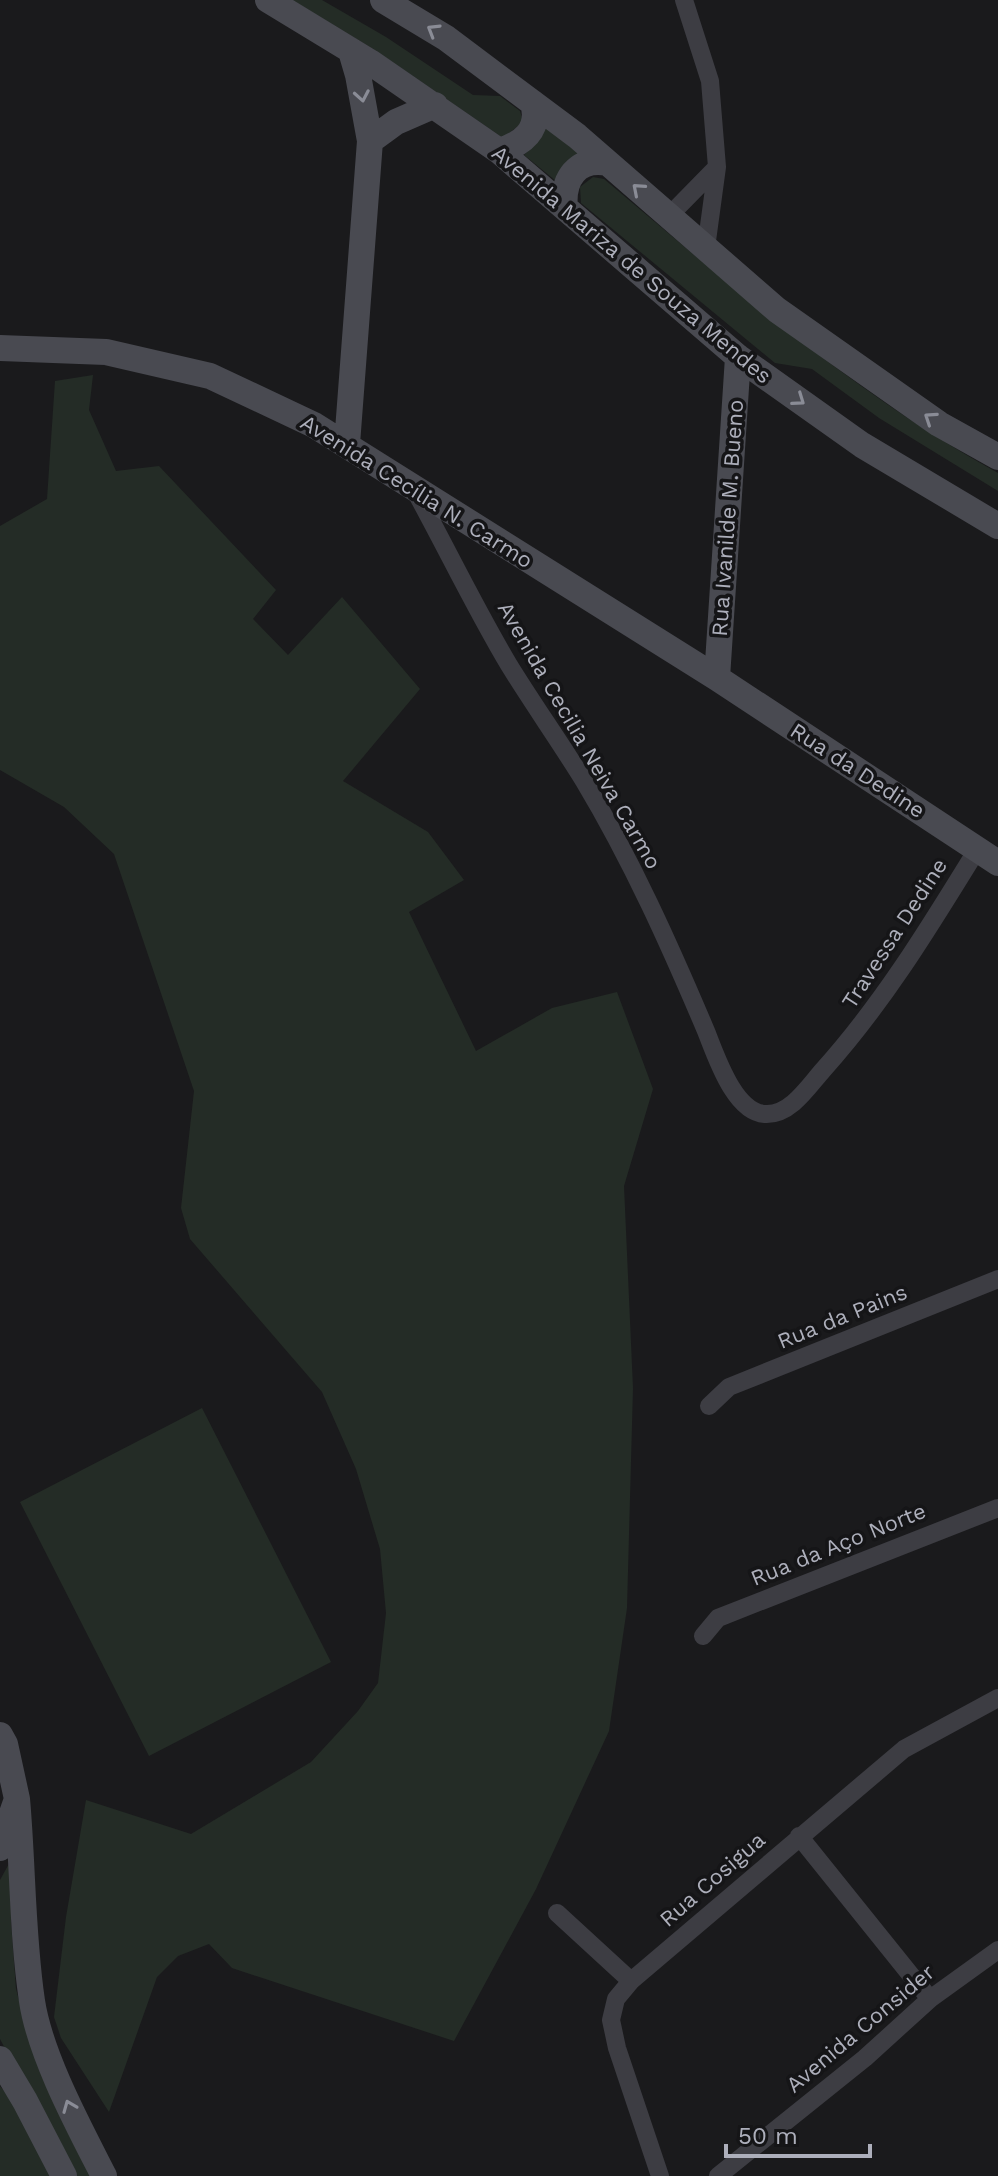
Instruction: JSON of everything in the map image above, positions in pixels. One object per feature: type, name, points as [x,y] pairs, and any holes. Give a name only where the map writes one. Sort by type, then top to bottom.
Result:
[{"type":"main road","name":"Avenida Mariza de Souza Mendes","points":[[268,0],[435,105],[499,151],[738,357],[862,445],[998,526]]},
{"type":"main road","points":[[383,0],[446,38],[533,103],[608,163],[777,310],[939,424],[998,457]]},
{"type":"main road","points":[[347,444],[370,141],[351,51]]},
{"type":"main road","points":[[499,151],[513,147],[526,138],[537,115],[533,103]]},
{"type":"main road","points":[[370,141],[396,122],[435,105]]},
{"type":"main road","points":[[565,208],[563,191],[571,175],[585,163],[594,160],[608,163]]},
{"type":"main road","name":"Avenida Cecília N. Carmo","points":[[0,348],[106,352],[210,376],[347,444],[717,678]]},
{"type":"main road","name":"Rua Ivanilde M. Bueno","points":[[717,678],[738,357]]},
{"type":"main road","name":"Rua da Dedine","points":[[717,678],[988,856]]},
{"type":"main road","points":[[0,1735],[5,1744],[17,1799],[32,2003],[47,2051],[76,2122],[104,2176]]},
{"type":"main road","points":[[0,1848],[17,1799]]},
{"type":"main road","points":[[0,2059],[64,2176]]},
{"type":"street","points":[[684,0],[710,81],[717,167],[706,248]]},
{"type":"street","points":[[669,216],[717,167]]},
{"type":"street","name":"Avenida Cecilia Neiva Carmo","points":[[413,486],[508,663],[584,782],[631,868],[666,938],[721,1068],[738,1098]]},
{"type":"street","name":"Travessa Dedine","points":[[738,1098],[753,1111],[766,1114],[793,1104],[861,1027],[988,856]]},
{"type":"street","name":"Rua da Pains","points":[[709,1406],[729,1387],[998,1279]]},
{"type":"street","name":"Rua da Aço Norte","points":[[703,1636],[718,1618],[998,1508]]},
{"type":"street","name":"Rua Cosigua","points":[[660,2176],[617,2048],[611,2020],[616,1999],[631,1981],[904,1749],[998,1698]]},
{"type":"street","points":[[799,1836],[930,1999]]},
{"type":"street","points":[[557,1913],[631,1981]]},
{"type":"street","name":"Avenida Consider","points":[[718,2176],[865,2058],[930,1999],[998,1950]]},
{"type":"shaded area","points":[[292,0],[322,0],[386,37],[473,95],[500,96],[520,111],[523,122],[503,138],[375,50]]},
{"type":"shaded area","points":[[547,123],[581,152],[565,163],[556,181],[524,155],[542,136]]},
{"type":"shaded area","points":[[593,177],[604,179],[746,298],[843,373],[945,442],[998,473],[998,491],[879,418],[812,369],[775,363],[581,203],[580,187]]},
{"type":"shaded area","points":[[93,375],[89,410],[116,471],[159,466],[276,590],[253,619],[288,655],[342,597],[420,689],[343,781],[428,832],[464,880],[409,912],[476,1051],[552,1008],[617,992],[653,1089],[624,1186],[633,1388],[627,1608],[609,1731],[536,1889],[454,2041],[232,1968],[209,1944],[178,1956],[157,1977],[109,2112],[61,2038],[54,2017],[66,1917],[86,1800],[191,1834],[311,1762],[358,1711],[378,1683],[386,1613],[380,1549],[356,1469],[322,1392],[190,1239],[181,1208],[194,1091],[114,854],[64,807],[0,770],[0,526],[47,499],[55,381]]},
{"type":"shaded area","points":[[202,1408],[331,1662],[149,1756],[20,1502]]},
{"type":"shaded area","points":[[11,1860],[11,1922],[16,1989],[30,2040],[97,2176],[72,2176],[0,2039],[0,1880]]},
{"type":"shaded area","points":[[0,2086],[36,2129],[53,2176],[0,2176]]}]
